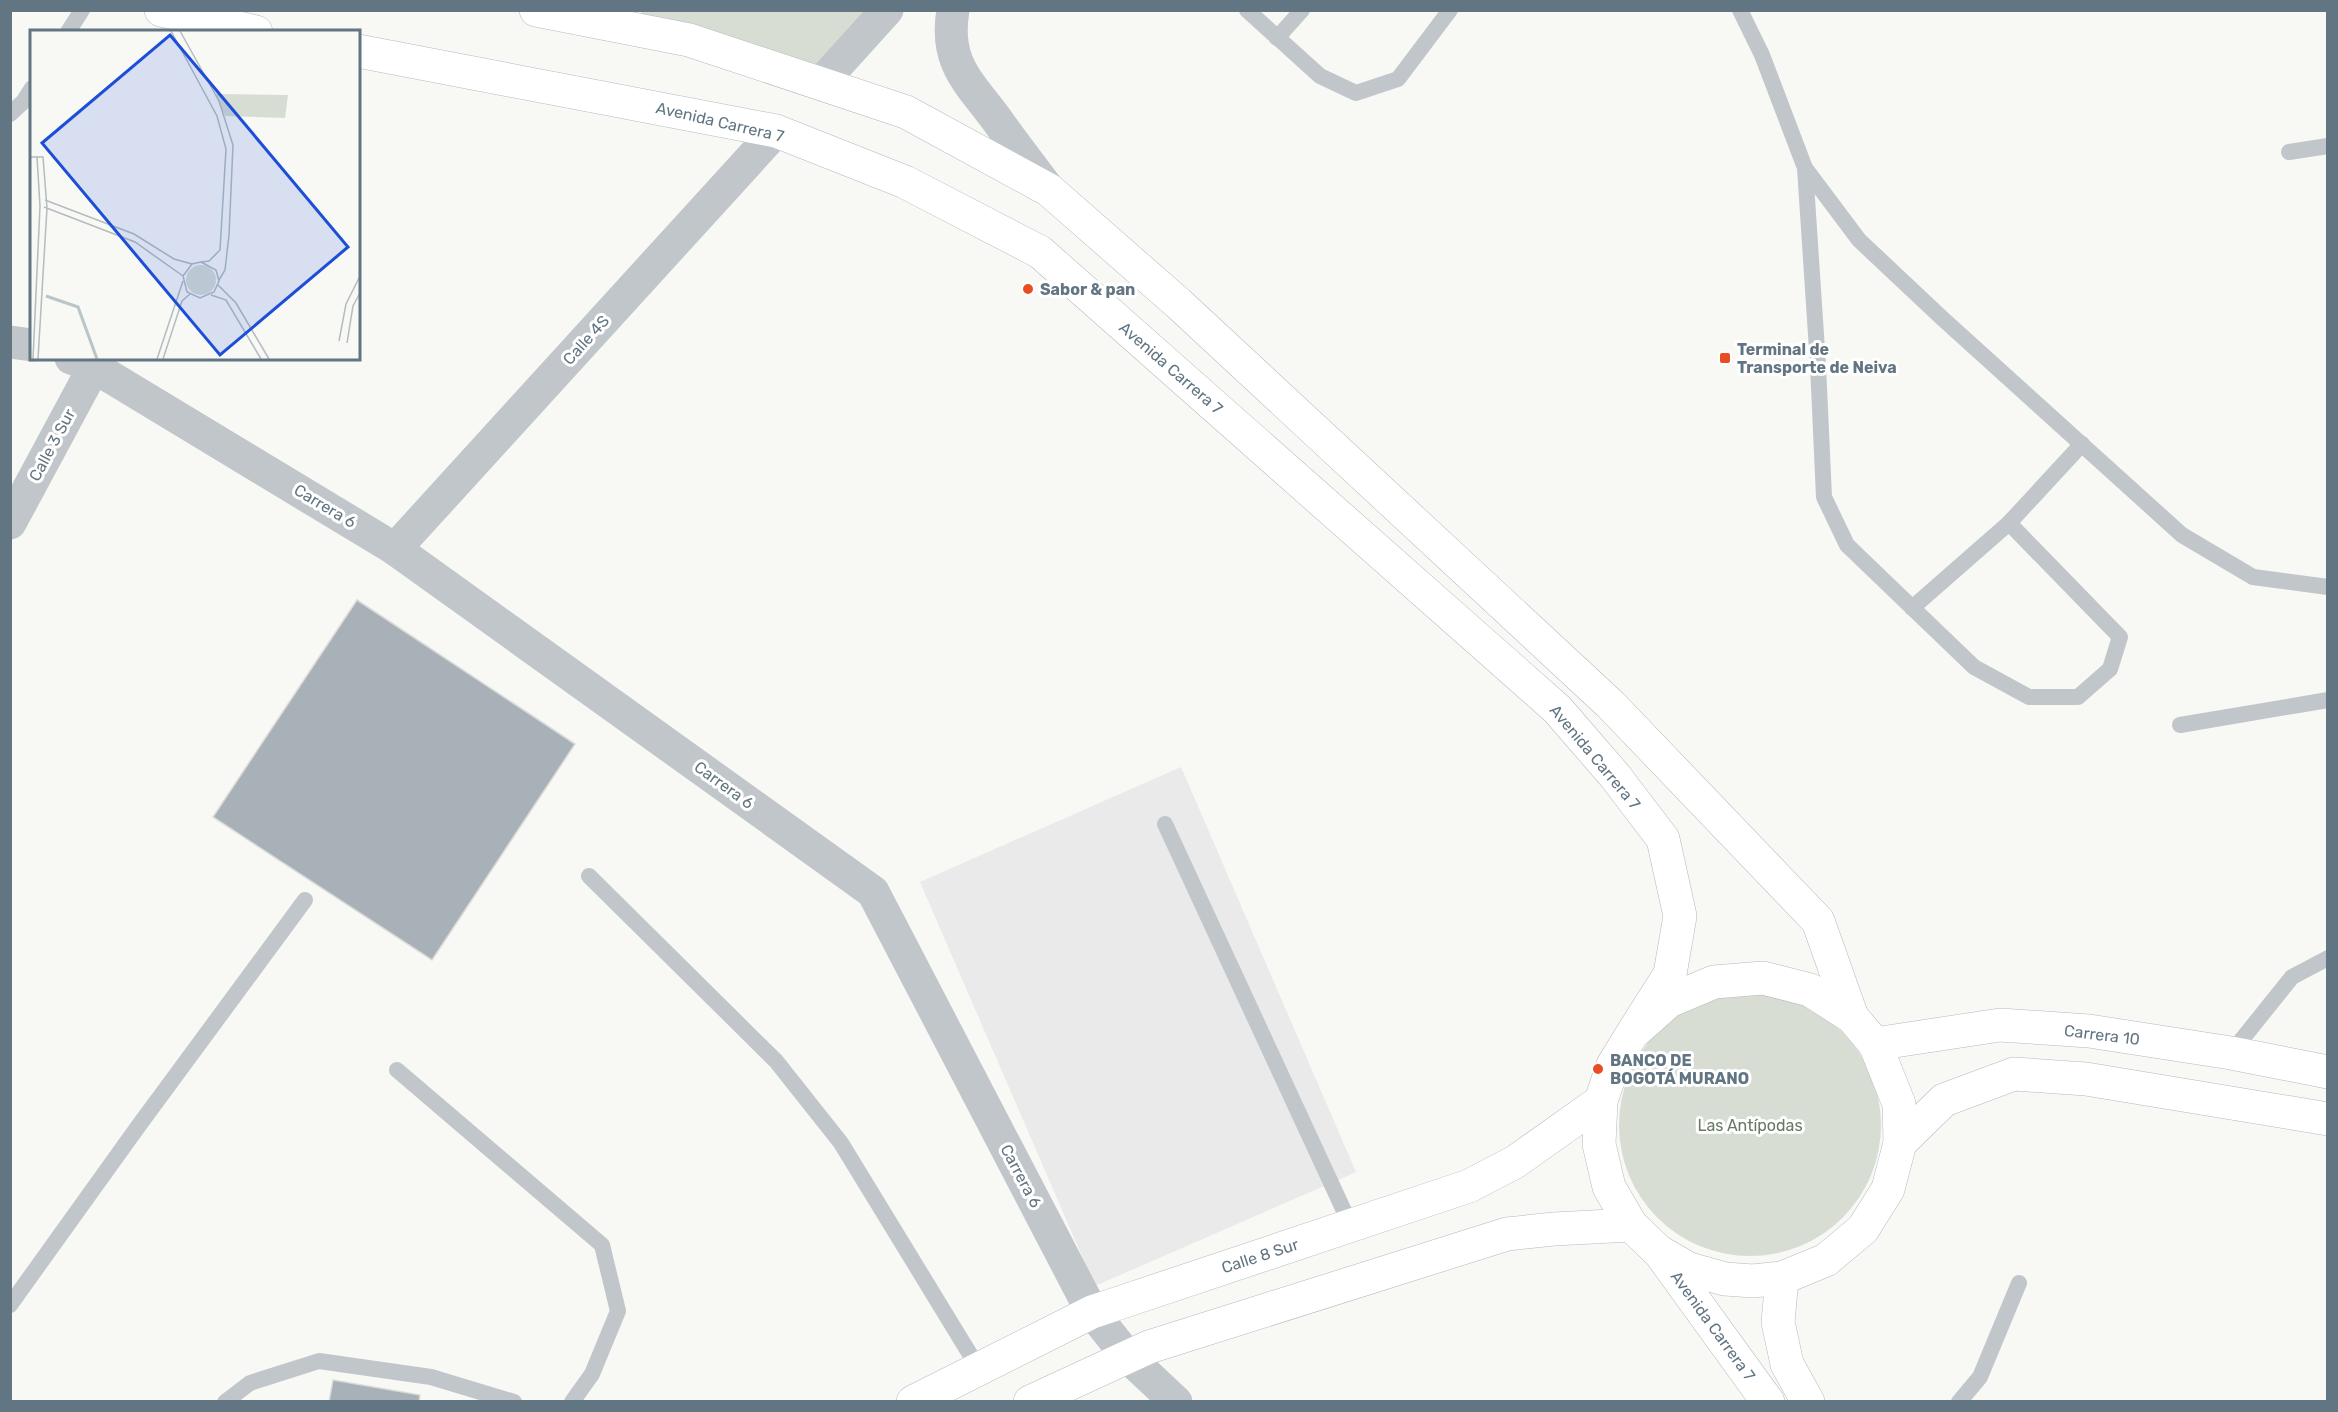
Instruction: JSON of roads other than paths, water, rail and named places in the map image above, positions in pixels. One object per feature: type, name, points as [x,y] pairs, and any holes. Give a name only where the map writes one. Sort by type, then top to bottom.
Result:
[{"type":"main road","points":[[161,10],[247,30]]},
{"type":"main road","points":[[536,10],[689,40],[906,112],[1049,190],[1178,303],[1611,705],[1818,921],[1852,1017]]},
{"type":"main road","name":"Avenida Carrera 7","points":[[360,51],[776,131],[905,182],[1040,252],[1557,710],[1615,776],[1663,839],[1680,915],[1670,974],[1613,1065],[1601,1101],[1599,1144],[1609,1187],[1631,1225],[1658,1251],[1768,1401]]},
{"type":"main road","points":[[1632,1034],[1669,1001],[1714,982],[1763,978],[1810,990],[1852,1017],[1875,1044],[1899,1104],[1900,1143],[1888,1189],[1863,1229],[1826,1260],[1782,1278],[1753,1281],[1725,1279],[1689,1269],[1658,1251]]},
{"type":"main road","name":"Carrera 10","points":[[1875,1044],[2000,1025],[2089,1031],[2231,1053],[2328,1072]]},
{"type":"main road","points":[[1900,1143],[1944,1100],[2014,1074],[2086,1079],[2328,1119]]},
{"type":"main road","name":"Calle 8 Sur","points":[[913,1401],[1092,1312],[1469,1186],[1515,1162],[1601,1101]]},
{"type":"main road","points":[[1030,1401],[1149,1347],[1508,1234],[1631,1225]]},
{"type":"main road","points":[[1782,1278],[1778,1322],[1787,1364],[1808,1401]]},
{"type":"street","points":[[820,84],[887,10]]},
{"type":"street","points":[[953,10],[950,27],[955,58],[965,81],[1049,190]]},
{"type":"street","name":"Calle 4S","points":[[395,549],[776,131]]},
{"type":"street","points":[[10,342],[30,345]]},
{"type":"street","name":"Carrera 6","points":[[83,363],[395,549],[873,892],[1092,1312],[1128,1357],[1176,1401]]},
{"type":"street","name":"Calle 3 Sur","points":[[10,522],[83,363]]},
{"type":"lane","points":[[69,30],[82,10]]},
{"type":"lane","points":[[1246,10],[1320,76],[1356,93],[1398,79],[1450,10]]},
{"type":"lane","points":[[1277,38],[1302,10]]},
{"type":"lane","points":[[1740,10],[1762,55],[1805,168],[1859,240],[2182,535],[2253,577],[2328,588]]},
{"type":"lane","points":[[10,114],[23,102],[30,91]]},
{"type":"lane","points":[[2289,152],[2328,146]]},
{"type":"lane","points":[[1805,168],[1824,497],[1847,545],[1974,666],[2028,697],[2078,697],[2109,669],[2120,637],[2008,523]]},
{"type":"lane","points":[[1912,608],[2008,523],[2082,444]]},
{"type":"lane","points":[[2180,725],[2328,700]]},
{"type":"lane","points":[[1165,824],[1351,1226]]},
{"type":"lane","points":[[589,876],[776,1061],[841,1143],[978,1369]]},
{"type":"lane","points":[[10,1305],[304,900]]},
{"type":"lane","points":[[2231,1053],[2292,977],[2328,958]]},
{"type":"lane","points":[[398,1070],[602,1245],[618,1311],[592,1374],[572,1401]]},
{"type":"lane","points":[[1959,1401],[1980,1377],[2019,1283]]},
{"type":"lane","points":[[225,1401],[250,1383],[319,1361],[431,1377],[514,1401]]},
{"type":"place","name":"Sabor & pan","points":[[1028,289]]},
{"type":"place","name":"Terminal de Transporte de Neiva","points":[[1725,358]]},
{"type":"place","name":"BANCO DE BOGOTÁ MURANO","points":[[1598,1069]]},
{"type":"park label","name":"Las Antípodas","points":[[1750,1125]]}]
